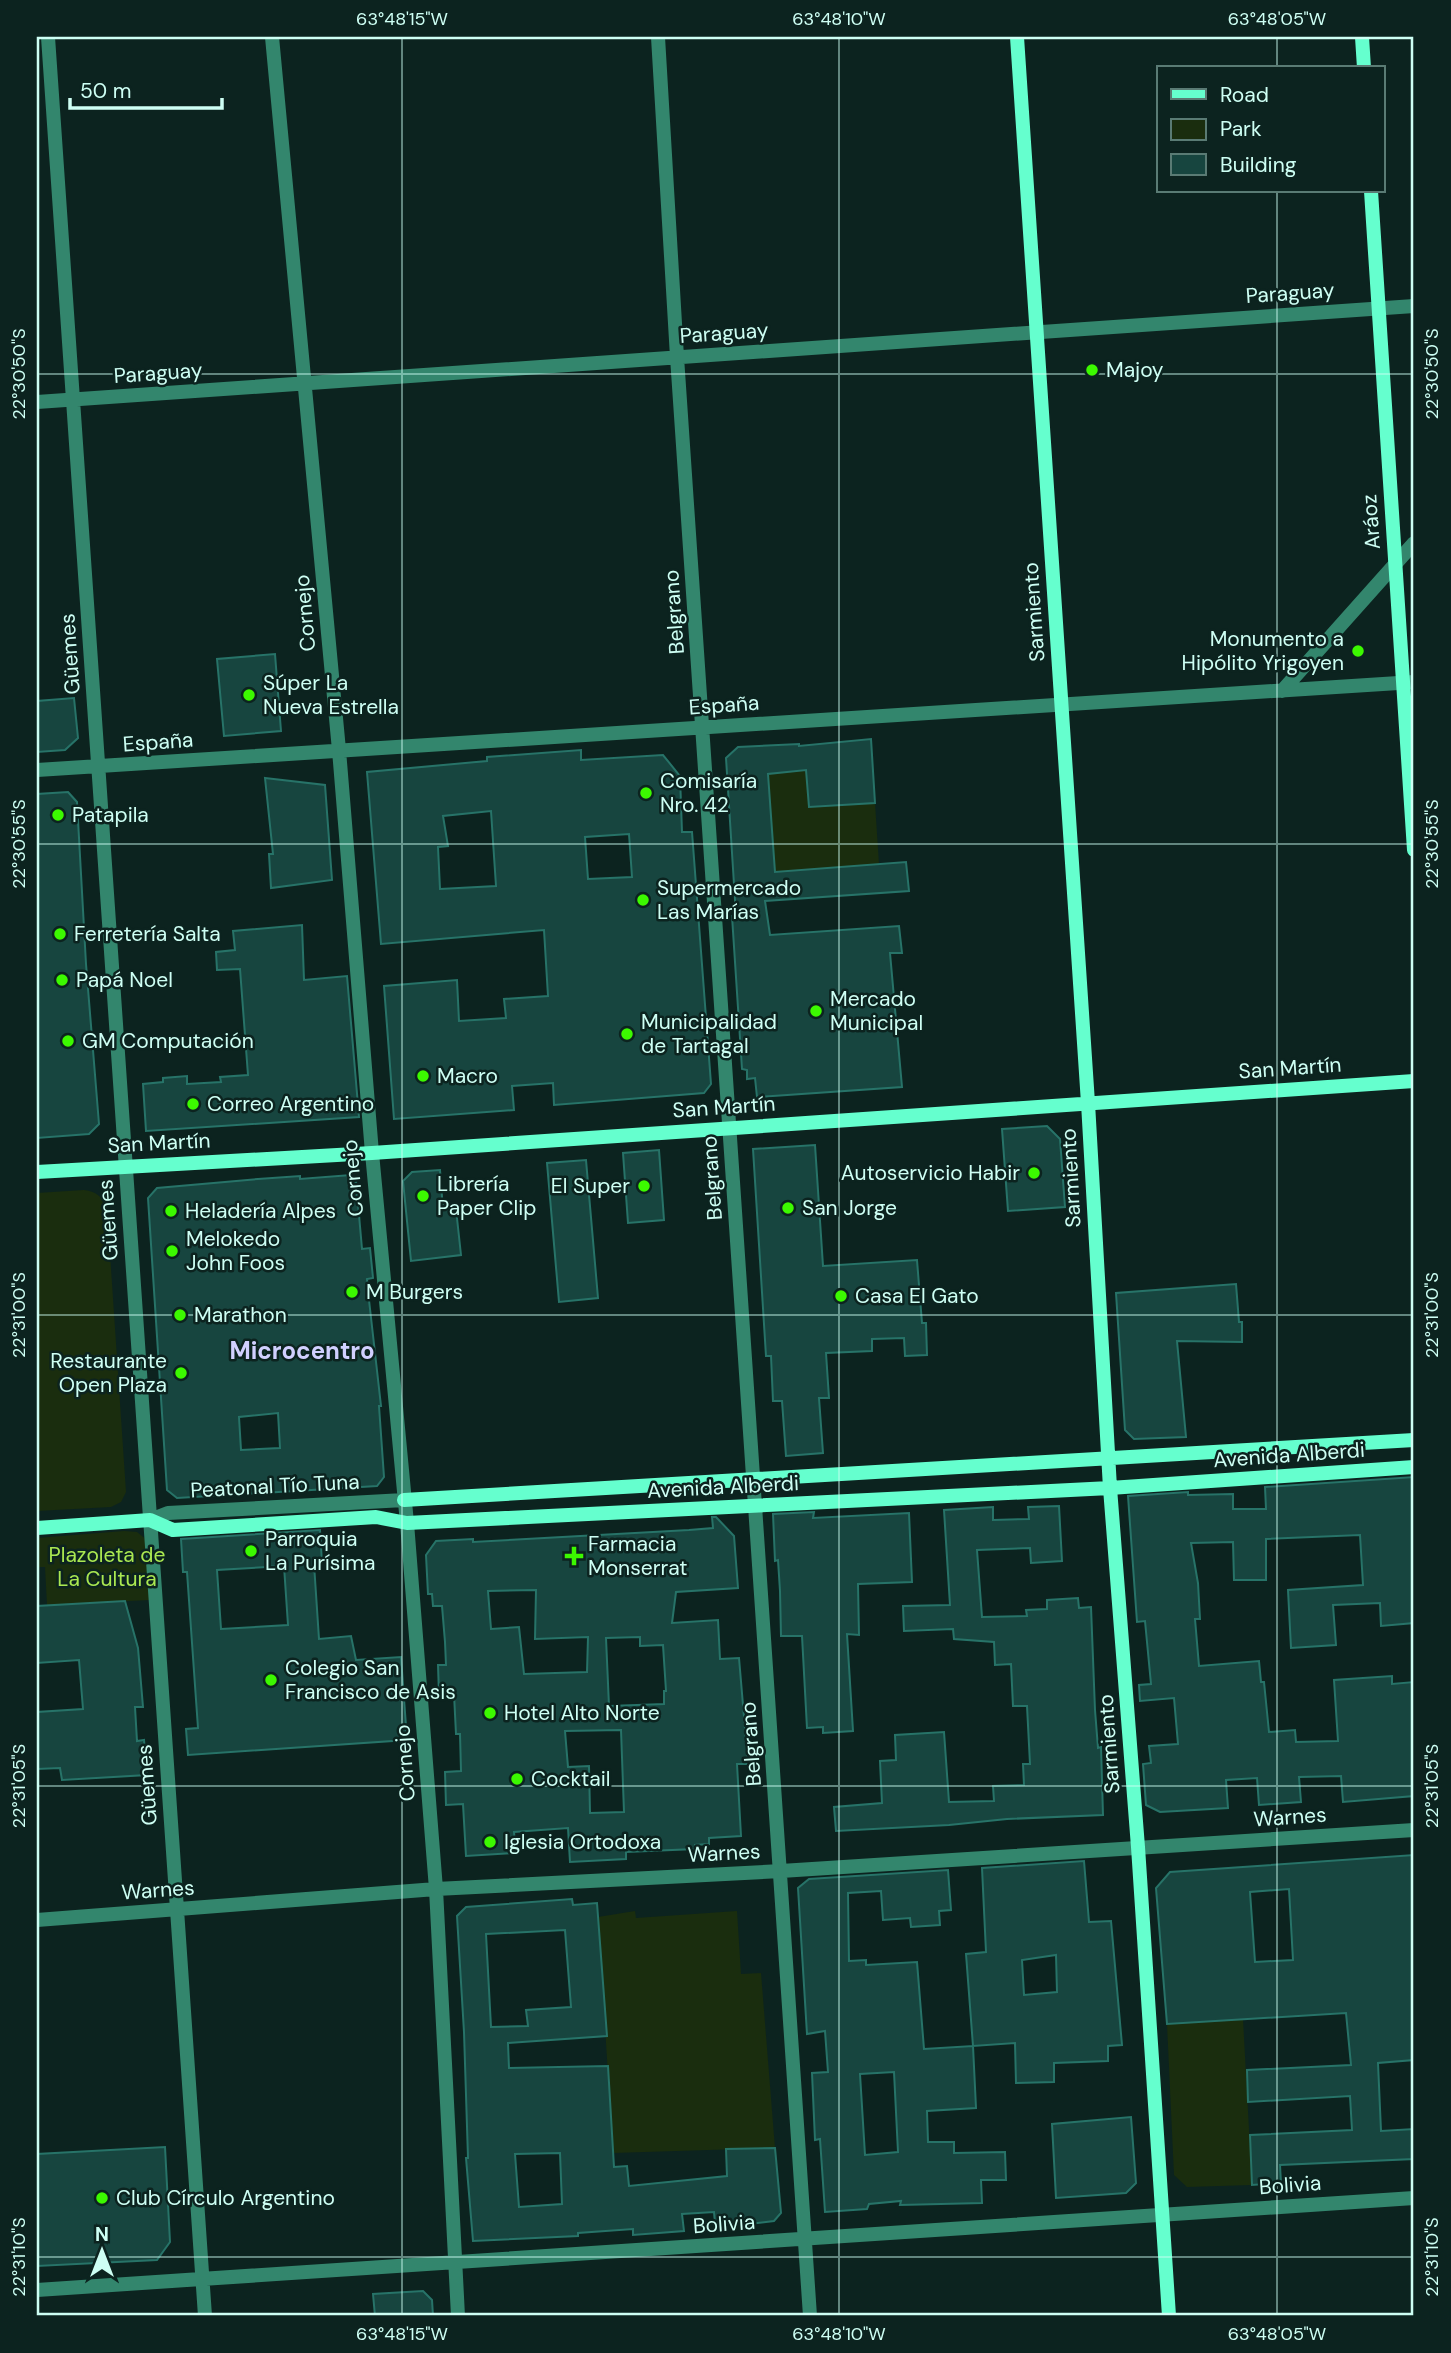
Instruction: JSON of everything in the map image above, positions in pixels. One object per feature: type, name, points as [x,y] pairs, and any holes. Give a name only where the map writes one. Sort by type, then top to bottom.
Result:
[{"type":"street","name":"Güemes","points":[[48,37],[205,2316]]},
{"type":"street","name":"Cornejo","points":[[272,37],[339,750],[372,1153],[407,1523],[436,1889],[458,2316]]},
{"type":"street","name":"Belgrano","points":[[657,37],[810,2316]]},
{"type":"street","name":"Sarmiento","points":[[1017,37],[1088,1103],[1110,1488],[1138,1847],[1169,2316]]},
{"type":"street","points":[[1362,37],[1364,66]]},
{"type":"street","name":"Aráoz","points":[[1371,192],[1395,566],[1408,683],[1414,850]]},
{"type":"street","name":"Paraguay","points":[[37,402],[1414,306]]},
{"type":"street","points":[[1282,691],[1414,543]]},
{"type":"street","name":"España","points":[[37,770],[1408,683]]},
{"type":"street","name":"San Martín","points":[[37,1172],[372,1153],[1414,1081]]},
{"type":"street","name":"Avenida Alberdi","points":[[404,1500],[1414,1440]]},
{"type":"street","name":"Avenida Alberdi","points":[[37,1528],[150,1520],[173,1530],[376,1517],[407,1523],[1110,1488],[1414,1467]]},
{"type":"street","name":"Peatonal Tío Tuna","points":[[150,1520],[168,1513],[404,1500]]},
{"type":"street","name":"Warnes","points":[[37,1920],[436,1889],[781,1871],[1414,1830]]},
{"type":"street","name":"Bolivia","points":[[37,2290],[1414,2198]]},
{"type":"green space","points":[[806,770],[810,807],[875,803],[879,864],[775,872],[768,774]]},
{"type":"green space","points":[[84,1190],[98,1195],[107,1209],[126,1492],[121,1502],[111,1507],[37,1511],[37,1193]]},
{"type":"green space","name":"Plazoleta de La Cultura","points":[[137,1532],[147,1540],[150,1600],[47,1605],[45,1567],[37,1567],[37,1538]]},
{"type":"green space","points":[[635,1911],[636,1918],[737,1911],[741,1974],[761,1973],[775,2148],[613,2153],[598,1917]]},
{"type":"green space","points":[[1243,2019],[1252,2185],[1187,2187],[1174,2175],[1167,2024]]},
{"type":"building","name":"Súper La Nueva Estrella","points":[[275,654],[281,731],[224,736],[217,659]]},
{"type":"building","points":[[74,698],[78,738],[65,750],[37,752],[37,701]]},
{"type":"building","name":"Mercado Municipal","points":[[871,739],[875,803],[809,807],[806,770],[768,774],[775,872],[906,862],[909,891],[765,901],[770,935],[899,926],[902,953],[890,953],[902,1087],[757,1097],[755,1078],[747,1079],[747,1070],[742,1069],[732,916],[736,916],[726,758],[738,747],[799,746]]},
{"type":"building","points":[[581,750],[581,760],[663,755],[680,776],[682,832],[692,832],[711,1084],[704,1093],[554,1105],[553,1083],[512,1086],[514,1110],[394,1119],[384,986],[457,980],[459,1021],[506,1018],[504,999],[548,996],[544,930],[381,944],[367,772],[487,761],[487,757]],"holes":[[[491,811],[496,886],[440,889],[438,847],[448,846],[443,816]],[[629,834],[632,877],[588,879],[585,837]]]},
{"type":"building","points":[[265,778],[325,785],[332,880],[271,888],[269,854],[273,854]]},
{"type":"building","points":[[68,792],[77,802],[99,1124],[89,1134],[37,1138],[37,794]]},
{"type":"building","points":[[302,925],[304,980],[347,976],[359,1117],[146,1131],[143,1084],[163,1082],[163,1078],[187,1076],[187,1084],[221,1082],[220,1077],[248,1075],[240,969],[217,970],[216,952],[235,950],[233,931]]},
{"type":"building","name":"Autoservicio Habir","points":[[1047,1126],[1060,1139],[1065,1207],[1008,1211],[1002,1129]]},
{"type":"building","points":[[815,1145],[823,1266],[917,1260],[922,1323],[926,1323],[927,1355],[905,1356],[904,1338],[872,1339],[872,1351],[826,1353],[829,1398],[819,1398],[823,1453],[786,1456],[782,1401],[773,1401],[771,1356],[766,1356],[753,1149]]},
{"type":"building","name":"El Super","points":[[659,1150],[664,1220],[628,1223],[623,1153]]},
{"type":"building","points":[[586,1160],[598,1298],[559,1302],[547,1163]]},
{"type":"building","points":[[440,1170],[443,1210],[456,1209],[461,1255],[411,1261],[403,1181],[412,1172]]},
{"type":"building","points":[[351,1175],[356,1181],[362,1249],[370,1248],[373,1278],[367,1279],[381,1406],[384,1477],[377,1486],[177,1498],[167,1490],[148,1198],[157,1188],[300,1176],[300,1179]],"holes":[[[278,1413],[280,1448],[241,1450],[239,1417]]]},
{"type":"building","points":[[1236,1284],[1242,1342],[1177,1341],[1186,1437],[1134,1439],[1125,1430],[1116,1293]]},
{"type":"building","points":[[1414,1477],[1414,1623],[1381,1626],[1380,1603],[1333,1605],[1336,1645],[1291,1648],[1288,1590],[1363,1585],[1360,1535],[1266,1539],[1266,1580],[1234,1580],[1233,1542],[1191,1543],[1198,1583],[1200,1619],[1195,1619],[1199,1666],[1259,1661],[1269,1732],[1295,1730],[1296,1742],[1338,1741],[1334,1680],[1392,1676],[1392,1684],[1414,1682],[1414,1796],[1343,1802],[1341,1776],[1299,1777],[1301,1802],[1259,1805],[1257,1778],[1226,1780],[1228,1808],[1160,1812],[1146,1805],[1143,1764],[1151,1763],[1149,1746],[1178,1744],[1174,1698],[1140,1701],[1139,1685],[1151,1684],[1145,1621],[1137,1622],[1128,1496],[1188,1492],[1188,1495],[1233,1494],[1233,1509],[1266,1509],[1265,1487]]},
{"type":"building","points":[[1059,1506],[1062,1561],[1031,1563],[1030,1548],[977,1550],[982,1617],[1027,1616],[1026,1610],[1047,1609],[1047,1600],[1078,1598],[1079,1608],[1091,1607],[1103,1815],[836,1831],[834,1807],[882,1803],[880,1761],[896,1760],[895,1735],[944,1732],[949,1802],[994,1801],[993,1786],[1024,1785],[1023,1764],[1030,1764],[1027,1706],[1013,1706],[1011,1664],[995,1665],[994,1642],[954,1639],[953,1629],[904,1631],[903,1606],[950,1605],[944,1510],[993,1507],[993,1520],[1029,1519],[1028,1507]]},
{"type":"building","points":[[814,1512],[813,1518],[909,1513],[912,1582],[858,1584],[859,1635],[847,1634],[853,1731],[823,1733],[823,1727],[807,1728],[802,1636],[781,1636],[773,1514]]},
{"type":"building","points":[[712,1517],[716,1517],[734,1536],[738,1588],[676,1592],[672,1623],[718,1620],[720,1659],[739,1658],[748,1764],[737,1764],[741,1836],[709,1838],[709,1844],[695,1845],[695,1849],[626,1852],[626,1859],[570,1862],[568,1828],[514,1832],[516,1853],[466,1856],[463,1804],[446,1805],[445,1772],[461,1771],[460,1734],[456,1734],[454,1694],[439,1695],[438,1665],[446,1665],[442,1606],[433,1606],[432,1594],[428,1594],[426,1555],[436,1541],[473,1539],[473,1542],[713,1528]],"holes":[[[536,1590],[535,1639],[588,1637],[587,1672],[524,1674],[519,1627],[491,1629],[488,1591]],[[640,1637],[640,1646],[663,1645],[666,1691],[664,1704],[609,1706],[606,1638]],[[621,1730],[624,1812],[590,1813],[589,1766],[568,1767],[565,1731]]]},
{"type":"building","points":[[320,1530],[322,1563],[314,1564],[319,1639],[351,1636],[356,1660],[401,1657],[407,1740],[188,1755],[186,1729],[198,1728],[187,1572],[183,1572],[181,1539]],"holes":[[[284,1566],[288,1625],[221,1629],[217,1570]]]},
{"type":"building","points":[[125,1601],[138,1648],[143,1707],[135,1707],[137,1741],[144,1740],[147,1775],[62,1780],[60,1768],[37,1769],[37,1712],[83,1709],[79,1660],[37,1663],[37,1606]]},
{"type":"building","points":[[1414,1855],[1414,2060],[1378,2063],[1381,2131],[1414,2129],[1414,2159],[1280,2165],[1281,2183],[1252,2185],[1250,2135],[1352,2130],[1350,2096],[1248,2102],[1247,2070],[1351,2065],[1346,2013],[1167,2024],[1156,1888],[1170,1872]],"holes":[[[1289,1889],[1293,1960],[1255,1962],[1250,1892]]]},
{"type":"building","points":[[1084,1861],[1089,1922],[1111,1921],[1122,2045],[1108,2046],[1108,2061],[1054,2063],[1054,2082],[1016,2083],[1015,2043],[973,2046],[966,1954],[986,1952],[982,1868]],"holes":[[[1056,1955],[1057,1992],[1024,1995],[1022,1960]]]},
{"type":"building","points":[[948,1870],[951,1910],[939,1911],[940,1925],[911,1927],[910,1918],[883,1920],[881,1891],[848,1893],[849,1961],[866,1960],[866,1965],[917,1962],[924,2049],[973,2046],[976,2108],[927,2111],[928,2142],[954,2142],[954,2153],[1005,2152],[1006,2180],[981,2180],[982,2203],[900,2205],[901,2201],[869,2204],[867,2209],[825,2212],[820,2139],[815,2140],[812,2073],[828,2072],[825,2031],[807,2034],[798,1888],[809,1879]],"holes":[[[894,2072],[898,2152],[865,2155],[860,2074]]]},
{"type":"building","points":[[572,1899],[573,1905],[597,1903],[607,2036],[508,2043],[509,2068],[608,2066],[614,2167],[627,2166],[629,2186],[727,2176],[726,2149],[775,2148],[781,2213],[774,2221],[732,2226],[732,2223],[715,2224],[714,2212],[682,2214],[684,2231],[633,2235],[633,2229],[578,2233],[578,2236],[473,2241],[466,2158],[464,2032],[457,1916],[466,1907]],"holes":[[[565,1930],[571,2007],[526,2010],[528,2026],[491,2027],[486,1934]],[[560,2153],[562,2204],[519,2207],[515,2154]]]},
{"type":"building","points":[[1131,2117],[1136,2183],[1126,2193],[1056,2198],[1052,2124]]},
{"type":"building","name":"Club Círculo Argentino","points":[[165,2147],[170,2242],[157,2260],[37,2266],[37,2154]]},
{"type":"building","points":[[423,2291],[432,2300],[433,2316],[375,2316],[373,2294]]},
{"type":"place","name":"Majoy","points":[[1092,370]]},
{"type":"place","name":"Monumento a Hipólito Yrigoyen","points":[[1358,651]]},
{"type":"place","name":"Súper La Nueva Estrella","points":[[249,695]]},
{"type":"place","name":"Comisaría Nro. 42","points":[[646,793]]},
{"type":"place","name":"Patapila","points":[[58,815]]},
{"type":"place","name":"Supermercado Las Marías","points":[[643,900]]},
{"type":"place","name":"Ferretería Salta","points":[[60,934]]},
{"type":"place","name":"Papá Noel","points":[[62,980]]},
{"type":"place","name":"Mercado Municipal","points":[[816,1011]]},
{"type":"place","name":"Municipalidad de Tartagal","points":[[627,1034]]},
{"type":"place","name":"GM Computación","points":[[68,1041]]},
{"type":"place","name":"Macro","points":[[423,1076]]},
{"type":"place","name":"Correo Argentino","points":[[193,1104]]},
{"type":"place","name":"Autoservicio Habir","points":[[1034,1173]]},
{"type":"place","name":"El Super","points":[[644,1186]]},
{"type":"place","name":"Librería Paper Clip","points":[[423,1196]]},
{"type":"place","name":"San Jorge","points":[[788,1208]]},
{"type":"place","name":"Heladería Alpes","points":[[171,1211]]},
{"type":"place","name":"Melokedo John Foos","points":[[172,1251]]},
{"type":"place","name":"M Burgers","points":[[352,1292]]},
{"type":"place","name":"Casa El Gato","points":[[841,1296]]},
{"type":"place","name":"Marathon","points":[[180,1315]]},
{"type":"place","name":"Restaurante Open Plaza","points":[[181,1373]]},
{"type":"place","name":"Parroquia La Purísima","points":[[251,1551]]},
{"type":"place","name":"Farmacia Monserrat","points":[[574,1556]]},
{"type":"place","name":"Colegio San Francisco de Asis","points":[[271,1680]]},
{"type":"place","name":"Hotel Alto Norte","points":[[490,1713]]},
{"type":"place","name":"Cocktail","points":[[517,1779]]},
{"type":"place","name":"Iglesia Ortodoxa","points":[[490,1842]]},
{"type":"place","name":"Club Círculo Argentino","points":[[102,2198]]},
{"type":"district","name":"Microcentro","points":[[302,1351]]}]
